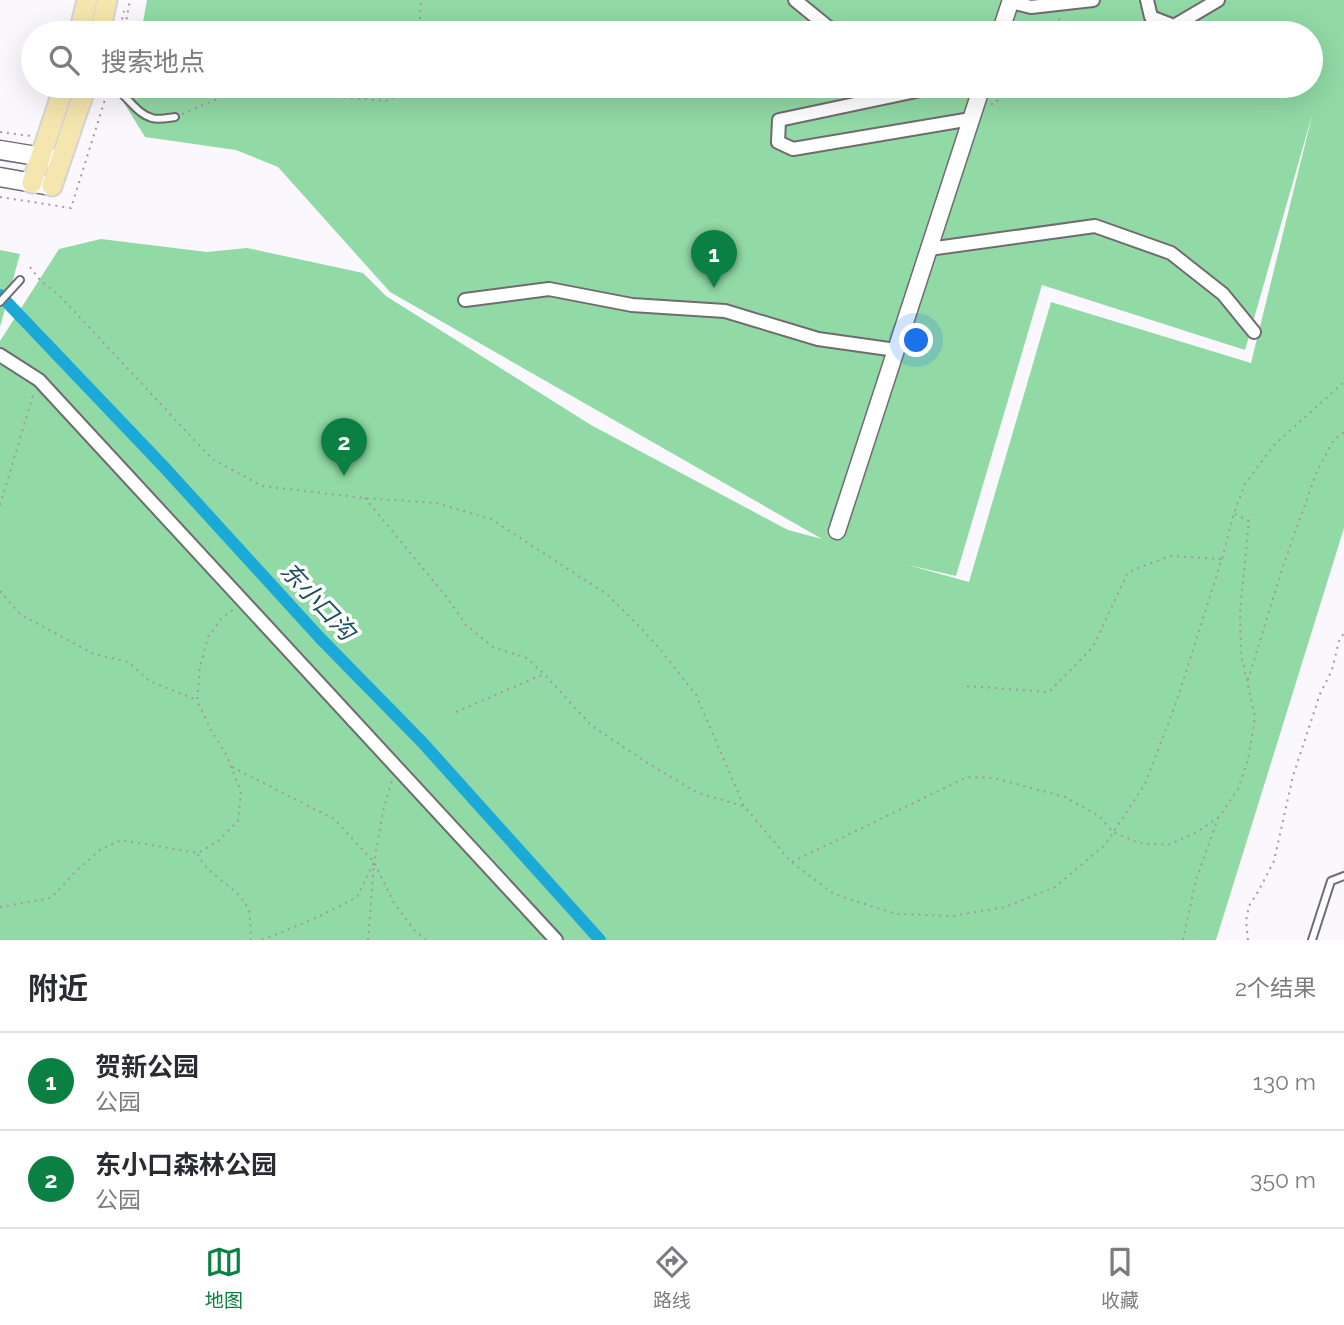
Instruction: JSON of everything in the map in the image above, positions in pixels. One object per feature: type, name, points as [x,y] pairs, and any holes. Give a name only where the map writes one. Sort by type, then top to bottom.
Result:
[{"type":"main road","points":[[82,21],[87,0]]},
{"type":"main road","points":[[103,21],[107,0]]},
{"type":"main road","points":[[32,183],[60,98]]},
{"type":"main road","points":[[0,177],[52,186],[82,98]]},
{"type":"main road","points":[[0,150],[61,160]]},
{"type":"street","points":[[795,0],[821,21]]},
{"type":"street","points":[[1147,0],[1151,17],[1161,21]]},
{"type":"street","points":[[1182,21],[1218,0]]},
{"type":"street","points":[[1004,21],[1011,1],[1031,7],[1087,1]]},
{"type":"street","points":[[883,98],[779,120],[778,142],[793,149],[971,119]]},
{"type":"street","points":[[837,531],[978,98]]},
{"type":"street","points":[[929,249],[1095,226],[1171,253],[1223,294],[1254,332]]},
{"type":"street","points":[[465,300],[549,289],[632,305],[724,311],[818,339],[896,350]]},
{"type":"street","points":[[0,355],[39,380],[556,940]]},
{"type":"lane","points":[[127,98],[136,109],[152,118],[175,117]]},
{"type":"lane","points":[[0,302],[20,280]]},
{"type":"lane","points":[[1312,940],[1331,881],[1344,876]]},
{"type":"path","points":[[126,21],[130,0]]},
{"type":"path","points":[[420,21],[421,0]]},
{"type":"path","points":[[1059,21],[1087,1]]},
{"type":"path","points":[[122,21],[124,11]]},
{"type":"path","points":[[0,197],[71,208],[105,98]]},
{"type":"path","points":[[175,117],[219,98]]},
{"type":"path","points":[[344,98],[386,101],[394,98]]},
{"type":"path","points":[[976,103],[995,104],[998,98]]},
{"type":"path","points":[[0,132],[15,134]]},
{"type":"path","points":[[30,267],[212,459],[262,485],[364,498],[436,503],[491,519],[608,595],[656,644],[696,695],[744,806],[791,862],[834,894],[896,914],[952,916],[1005,907],[1055,887],[1104,845],[1145,784],[1176,704],[1245,484],[1274,446],[1344,382]]},
{"type":"path","points":[[0,505],[39,380]]},
{"type":"path","points":[[1247,683],[1283,566],[1317,471],[1333,441],[1344,432]]},
{"type":"path","points":[[364,498],[445,595],[466,625],[493,647],[527,658],[592,726],[646,762],[696,792],[744,806]]},
{"type":"path","points":[[1183,940],[1196,880],[1210,834],[1238,789],[1248,760],[1255,717],[1241,654],[1240,612],[1249,521],[1234,513]]},
{"type":"path","points":[[967,687],[1049,692],[1093,647],[1128,572],[1170,556],[1222,559]]},
{"type":"path","points":[[0,591],[21,615],[94,654],[129,662],[149,681],[197,700]]},
{"type":"path","points":[[0,907],[51,898],[100,850],[121,840],[198,853],[217,842],[239,821],[241,791],[197,700],[208,637],[221,618],[244,600]]},
{"type":"path","points":[[1248,940],[1249,906],[1274,861],[1293,776],[1320,694],[1332,670],[1339,641],[1344,633]]},
{"type":"path","points":[[456,712],[544,674]]},
{"type":"path","points":[[368,940],[374,862],[383,811],[396,765]]},
{"type":"path","points":[[230,766],[334,819],[374,862],[394,903],[415,931],[426,940]]},
{"type":"path","points":[[791,862],[967,777],[994,778],[1065,797],[1099,816],[1113,832],[1139,843],[1168,845],[1197,832],[1219,817]]},
{"type":"path","points":[[198,853],[200,859],[237,894],[249,911],[251,940]]},
{"type":"path","points":[[262,940],[316,918],[357,897],[374,862]]},
{"type":"green space","points":[[147,0],[1344,0],[1344,528],[1216,940],[0,940],[0,341],[59,249],[101,239],[207,252],[247,248],[363,273],[386,296],[591,425],[788,530],[822,539],[390,292],[278,167],[236,150],[145,137],[124,103],[125,98],[1323,98],[1323,21],[143,21]],"holes":[[[1313,112],[1251,363],[1051,302],[969,582],[908,565],[956,576],[1042,285],[1245,350]]]},
{"type":"green space","points":[[0,250],[20,254],[0,327]]},
{"type":"waterway","name":"东小口沟","points":[[0,295],[164,467],[320,638],[422,742],[600,940]]},
{"type":"place","name":"贺新公园","points":[[714,288]]},
{"type":"place","name":"东小口森林公园","points":[[344,476]]}]
